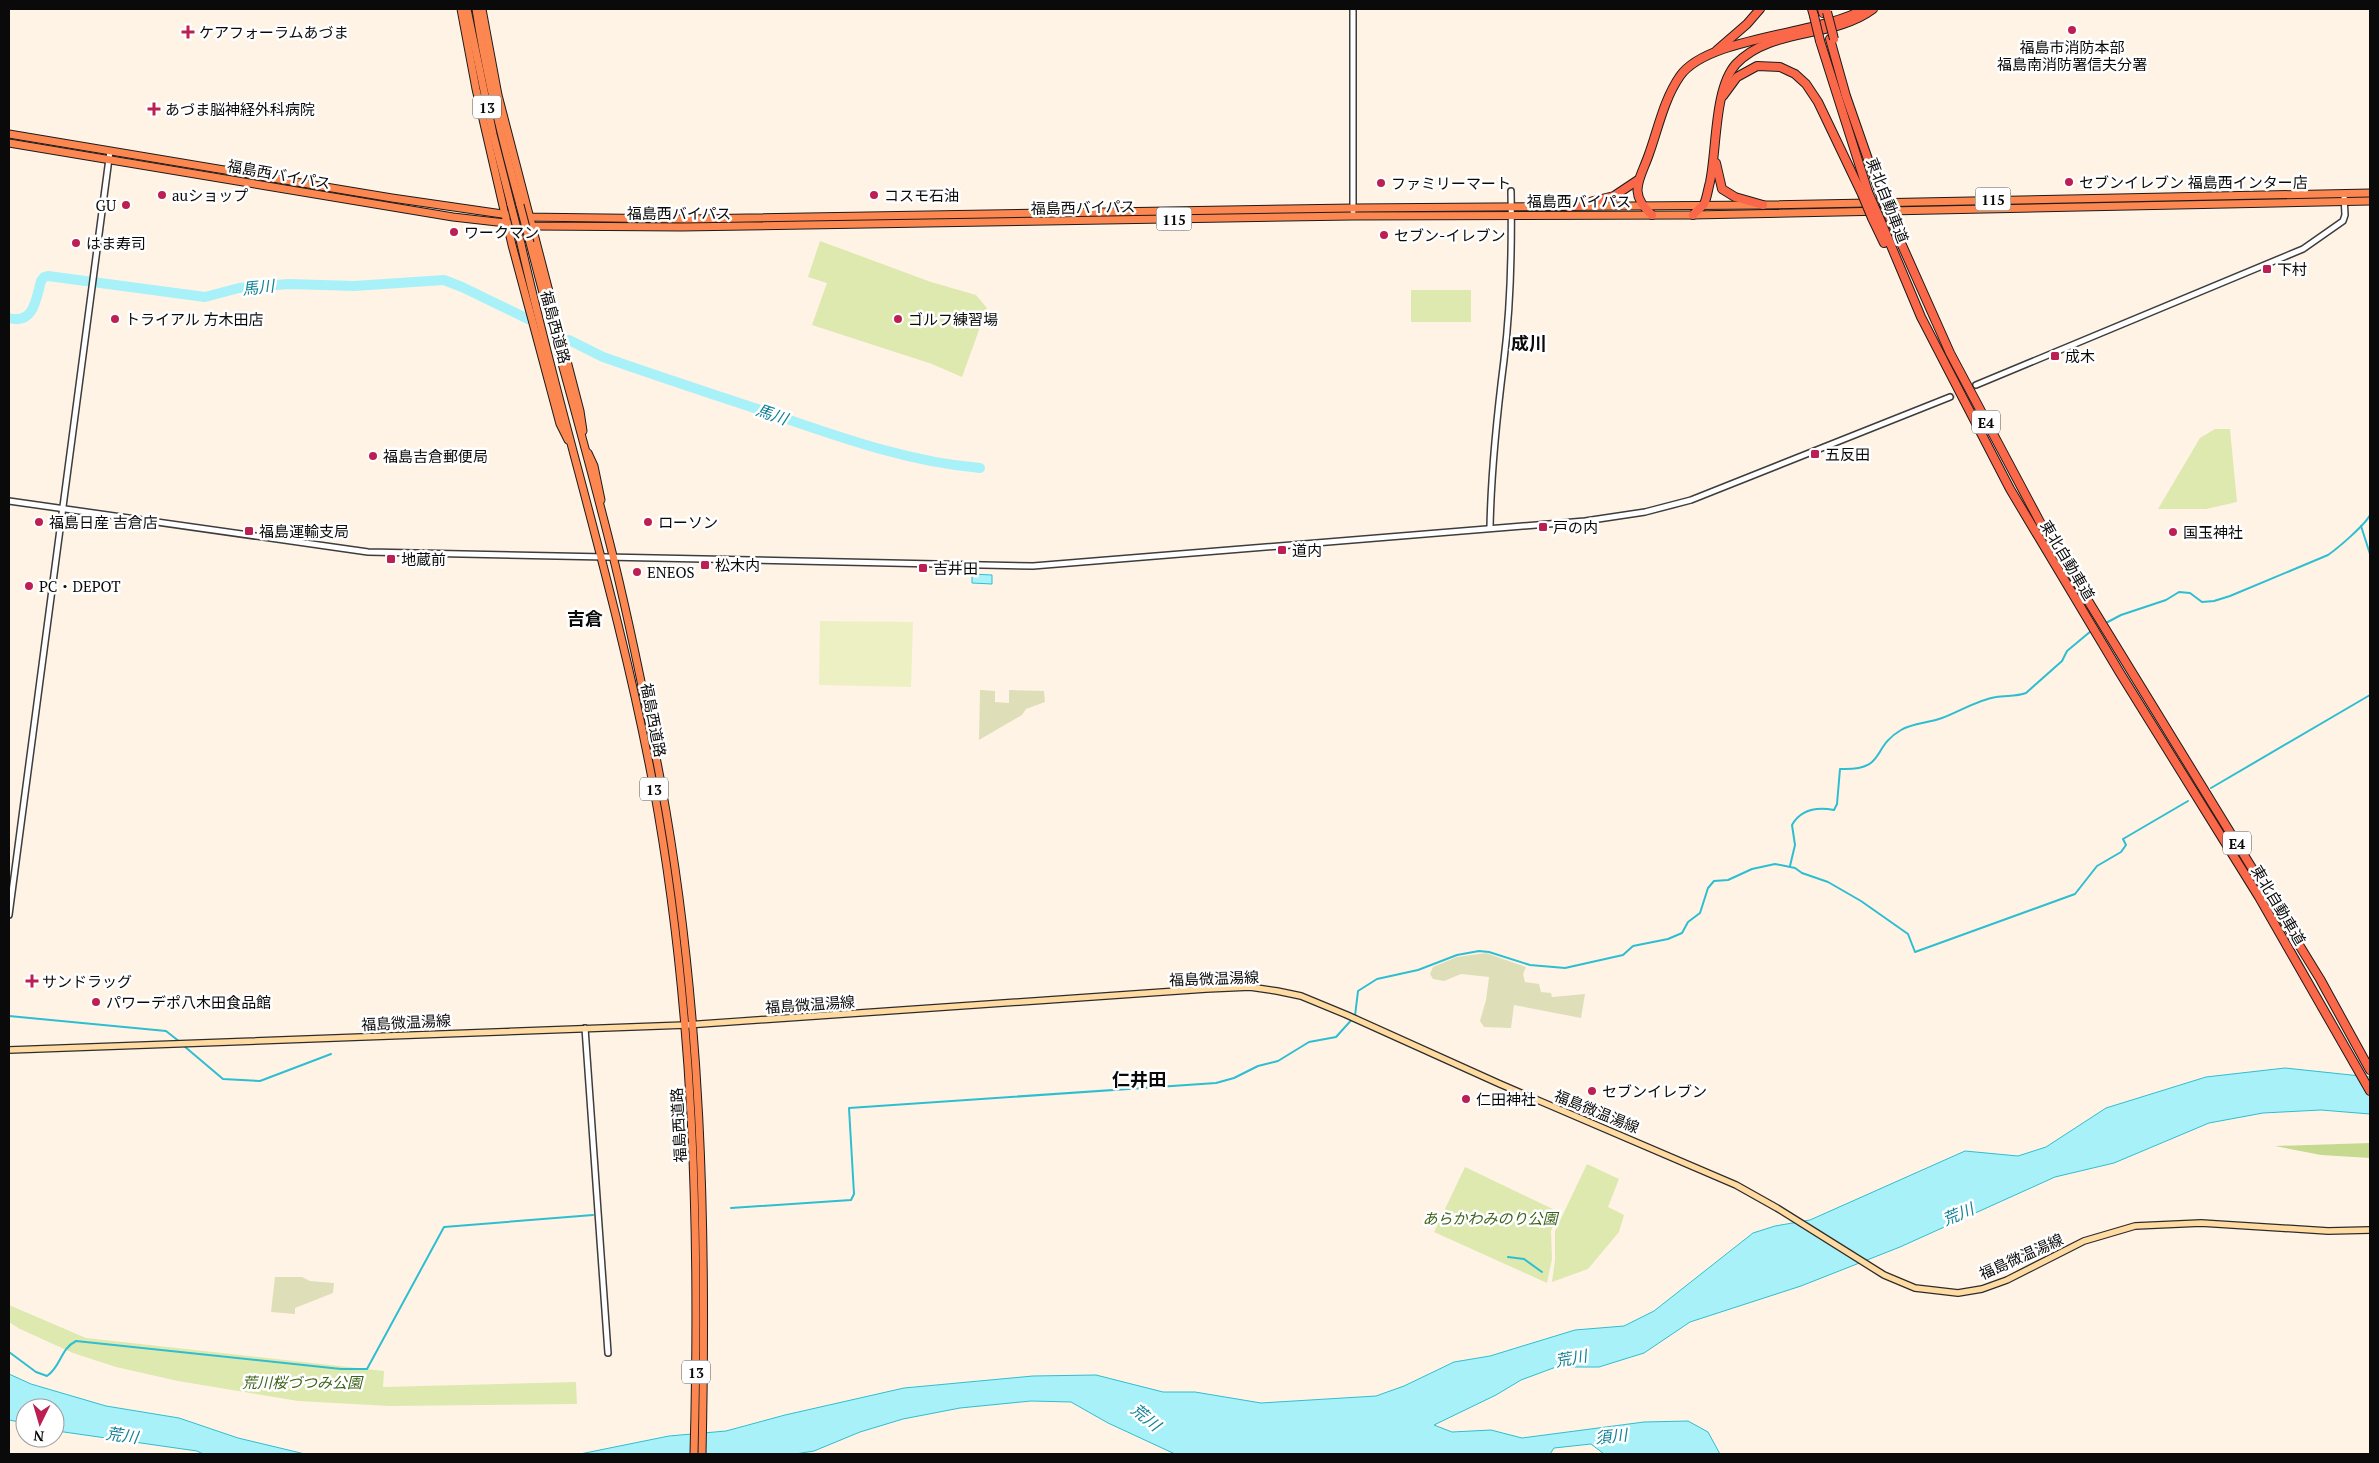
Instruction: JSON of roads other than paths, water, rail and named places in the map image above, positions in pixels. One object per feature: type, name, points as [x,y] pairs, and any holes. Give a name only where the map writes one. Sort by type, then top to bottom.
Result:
[{"type":"highway","points":[[462,9],[476,90],[507,224],[560,424],[573,449]]},
{"type":"highway","name":"福島西道路","points":[[467,9],[489,116],[631,674],[653,786],[690,1024]]},
{"type":"highway","name":"福島西道路","points":[[476,9],[482,47],[499,124],[613,558],[661,785],[680,904],[702,1185],[694,1454]]},
{"type":"highway","points":[[482,9],[498,95],[580,411],[583,446]]},
{"type":"highway","points":[[1652,215],[1642,206],[1638,196],[1638,180],[1674,85],[1686,69],[1711,54],[1747,24],[1760,9]]},
{"type":"highway","points":[[1711,54],[1730,47],[1835,20],[1864,9]]},
{"type":"highway","points":[[1692,214],[1704,204],[1715,154],[1722,87],[1733,68],[1754,50],[1851,22],[1873,9]]},
{"type":"highway","name":"東北自動車道","points":[[1824,11],[1846,96],[1879,191],[1922,294],[1971,395],[2041,524],[2098,620],[2315,971],[2370,1070]]},
{"type":"highway","name":"東北自動車道","points":[[1813,13],[1865,193],[1921,316],[2010,489],[2091,626],[2259,897],[2370,1091]]},
{"type":"highway","points":[[1721,97],[1737,77],[1757,66],[1780,67],[1795,74],[1806,84],[1818,102],[1865,193]]},
{"type":"highway","name":"福島西バイパス","points":[[9,134],[505,215],[529,217],[686,218],[1512,206],[1763,205],[1938,200],[2345,199]]},
{"type":"highway","name":"福島西バイパス","points":[[9,143],[507,224],[532,226],[682,227],[1353,216],[1652,215],[2345,199]]},
{"type":"highway","points":[[1715,154],[1718,178],[1722,189],[1735,197],[1763,205]]},
{"type":"highway","points":[[1569,207],[1614,196],[1638,180]]},
{"type":"highway","name":"115","points":[[2345,199],[2370,193]]},
{"type":"highway","name":"115","points":[[2345,199],[2370,201]]},
{"type":"highway","name":"福島西道路","points":[[700,1290],[702,1454]]},
{"type":"main road","name":"福島微温湯線","points":[[9,1050],[690,1024],[1250,987],[1301,996],[1516,1091],[1736,1184],[1884,1275],[1915,1288],[1958,1293],[1982,1288],[2007,1280],[2084,1241],[2135,1226],[2164,1223],[2201,1223],[2328,1231],[2370,1230]]},
{"type":"street","points":[[1353,9],[1353,216]]},
{"type":"street","points":[[9,915],[110,151]]},
{"type":"street","points":[[1490,528],[1497,403],[1504,362],[1512,252],[1511,192]]},
{"type":"street","points":[[1976,385],[2303,249],[2343,221],[2345,217],[2345,199]]},
{"type":"street","points":[[9,501],[368,552],[1033,566],[1616,517],[1691,500],[1950,397]]},
{"type":"street","points":[[585,1028],[608,1353]]},
{"type":"water","points":[[972,574],[992,575],[992,584],[972,583]]},
{"type":"water","points":[[2285,1068],[2370,1077],[2370,1114],[2321,1110],[2263,1113],[2209,1123],[2114,1163],[2055,1177],[1900,1247],[1801,1286],[1690,1322],[1644,1353],[1599,1367],[1556,1367],[1521,1380],[1496,1395],[1434,1425],[1452,1432],[1491,1430],[1522,1438],[1644,1422],[1688,1421],[1708,1432],[1720,1454],[1604,1454],[1591,1444],[1554,1448],[1550,1454],[1175,1454],[1108,1423],[1071,1402],[1031,1401],[960,1408],[903,1419],[860,1432],[814,1451],[795,1454],[580,1454],[669,1436],[726,1431],[785,1415],[904,1388],[1033,1376],[1096,1375],[1163,1392],[1195,1392],[1261,1403],[1376,1396],[1404,1386],[1454,1362],[1490,1356],[1575,1330],[1624,1326],[1654,1311],[1753,1233],[1775,1226],[1810,1220],[1965,1151],[2018,1156],[2046,1147],[2106,1108],[2206,1077]]},
{"type":"water","name":"荒川","points":[[9,1374],[31,1384],[106,1406],[179,1418],[238,1438],[305,1454],[203,1454],[197,1451],[65,1432],[65,1398],[15,1398],[15,1421],[9,1420]]},
{"type":"waterway","name":"馬川","points":[[9,318],[24,318],[29,314],[35,302],[41,281],[44,277],[48,276],[205,297],[239,288],[289,284],[354,286],[444,280],[528,319]]},
{"type":"waterway","name":"馬川","points":[[569,340],[603,357],[876,448],[927,460],[980,468]]},
{"type":"waterway","points":[[2104,624],[2121,615],[2166,600],[2179,592],[2190,593],[2202,602],[2214,601],[2230,596],[2328,555],[2357,530],[2370,515]]},
{"type":"waterway","points":[[2361,526],[2370,554]]},
{"type":"waterway","points":[[1790,866],[1795,845],[1792,825],[1800,815],[1810,810],[1834,810],[1837,804],[1840,769],[1855,769],[1872,762],[1891,737],[1905,728],[1942,718],[1975,703],[2000,696],[2026,693],[2062,661],[2067,651],[2091,631]]},
{"type":"waterway","points":[[2211,788],[2370,695]]},
{"type":"waterway","points":[[731,1208],[851,1200],[854,1194],[849,1108],[1216,1083],[1234,1078],[1258,1066],[1278,1061],[1309,1042],[1336,1037],[1355,1016],[1358,991],[1377,979],[1418,970],[1457,955],[1479,951],[1489,952],[1530,965],[1565,968],[1623,955],[1633,946],[1668,939],[1682,933],[1688,922],[1700,913],[1708,888],[1714,881],[1728,880],[1752,869],[1775,864],[1795,868],[1802,873],[1828,882],[1861,901],[1908,934],[1915,952],[2075,894],[2097,866],[2121,852],[2126,845],[2123,839],[2188,801]]},
{"type":"waterway","points":[[9,1016],[166,1031],[180,1042]]},
{"type":"waterway","points":[[184,1046],[223,1079],[260,1081],[331,1054]]},
{"type":"waterway","points":[[9,1352],[36,1372],[47,1376],[52,1372],[71,1344],[76,1341],[341,1369],[367,1369],[444,1227],[593,1215]]},
{"type":"waterway","points":[[1508,1257],[1524,1259],[1542,1272]]},
{"type":"tunnel","points":[[1950,397],[1976,385]]},
{"type":"place","name":"福島市消防本部 福島南消防署信夫分署","points":[[2072,30]]},
{"type":"place","name":"ケアフォーラムあづま","points":[[188,32]]},
{"type":"place","name":"あづま脳神経外科病院","points":[[154,109]]},
{"type":"place","name":"セブンイレブン 福島西インター店","points":[[2069,182]]},
{"type":"place","name":"ファミリーマート","points":[[1381,183]]},
{"type":"place","name":"auショップ","points":[[162,195]]},
{"type":"place","name":"コスモ石油","points":[[874,195]]},
{"type":"place","name":"GU","points":[[126,205]]},
{"type":"place","name":"ワークマン","points":[[454,232]]},
{"type":"place","name":"セブン-イレブン","points":[[1384,235]]},
{"type":"place","name":"はま寿司","points":[[76,243]]},
{"type":"place","name":"下村","points":[[2267,269]]},
{"type":"place","name":"トライアル 方木田店","points":[[115,319]]},
{"type":"place","name":"ゴルフ練習場","points":[[898,319]]},
{"type":"place","name":"成木","points":[[2055,356]]},
{"type":"place","name":"五反田","points":[[1815,454]]},
{"type":"place","name":"福島吉倉郵便局","points":[[373,456]]},
{"type":"place","name":"福島日産 吉倉店","points":[[39,522]]},
{"type":"place","name":"ローソン","points":[[648,522]]},
{"type":"place","name":"戸の内","points":[[1543,527]]},
{"type":"place","name":"福島運輸支局","points":[[249,531]]},
{"type":"place","name":"国玉神社","points":[[2173,532]]},
{"type":"place","name":"道内","points":[[1282,550]]},
{"type":"place","name":"地蔵前","points":[[391,559]]},
{"type":"place","name":"松木内","points":[[705,565]]},
{"type":"place","name":"吉井田","points":[[923,568]]},
{"type":"place","name":"ENEOS","points":[[637,572]]},
{"type":"place","name":"PC・DEPOT","points":[[29,586]]},
{"type":"place","name":"サンドラッグ","points":[[32,981]]},
{"type":"place","name":"パワーデポ八木田食品館","points":[[96,1002]]},
{"type":"place","name":"セブンイレブン","points":[[1592,1091]]},
{"type":"place","name":"仁田神社","points":[[1466,1099]]},
{"type":"district","name":"成川","points":[[1529,343]]},
{"type":"district","name":"吉倉","points":[[585,618]]},
{"type":"district","name":"仁井田","points":[[1139,1079]]},
{"type":"park label","name":"あらかわみのり公園","points":[[1490,1218]]},
{"type":"park label","name":"荒川桜づつみ公園","points":[[302,1382]]},
{"type":"water label","name":"須川","points":[[1611,1436]]}]
